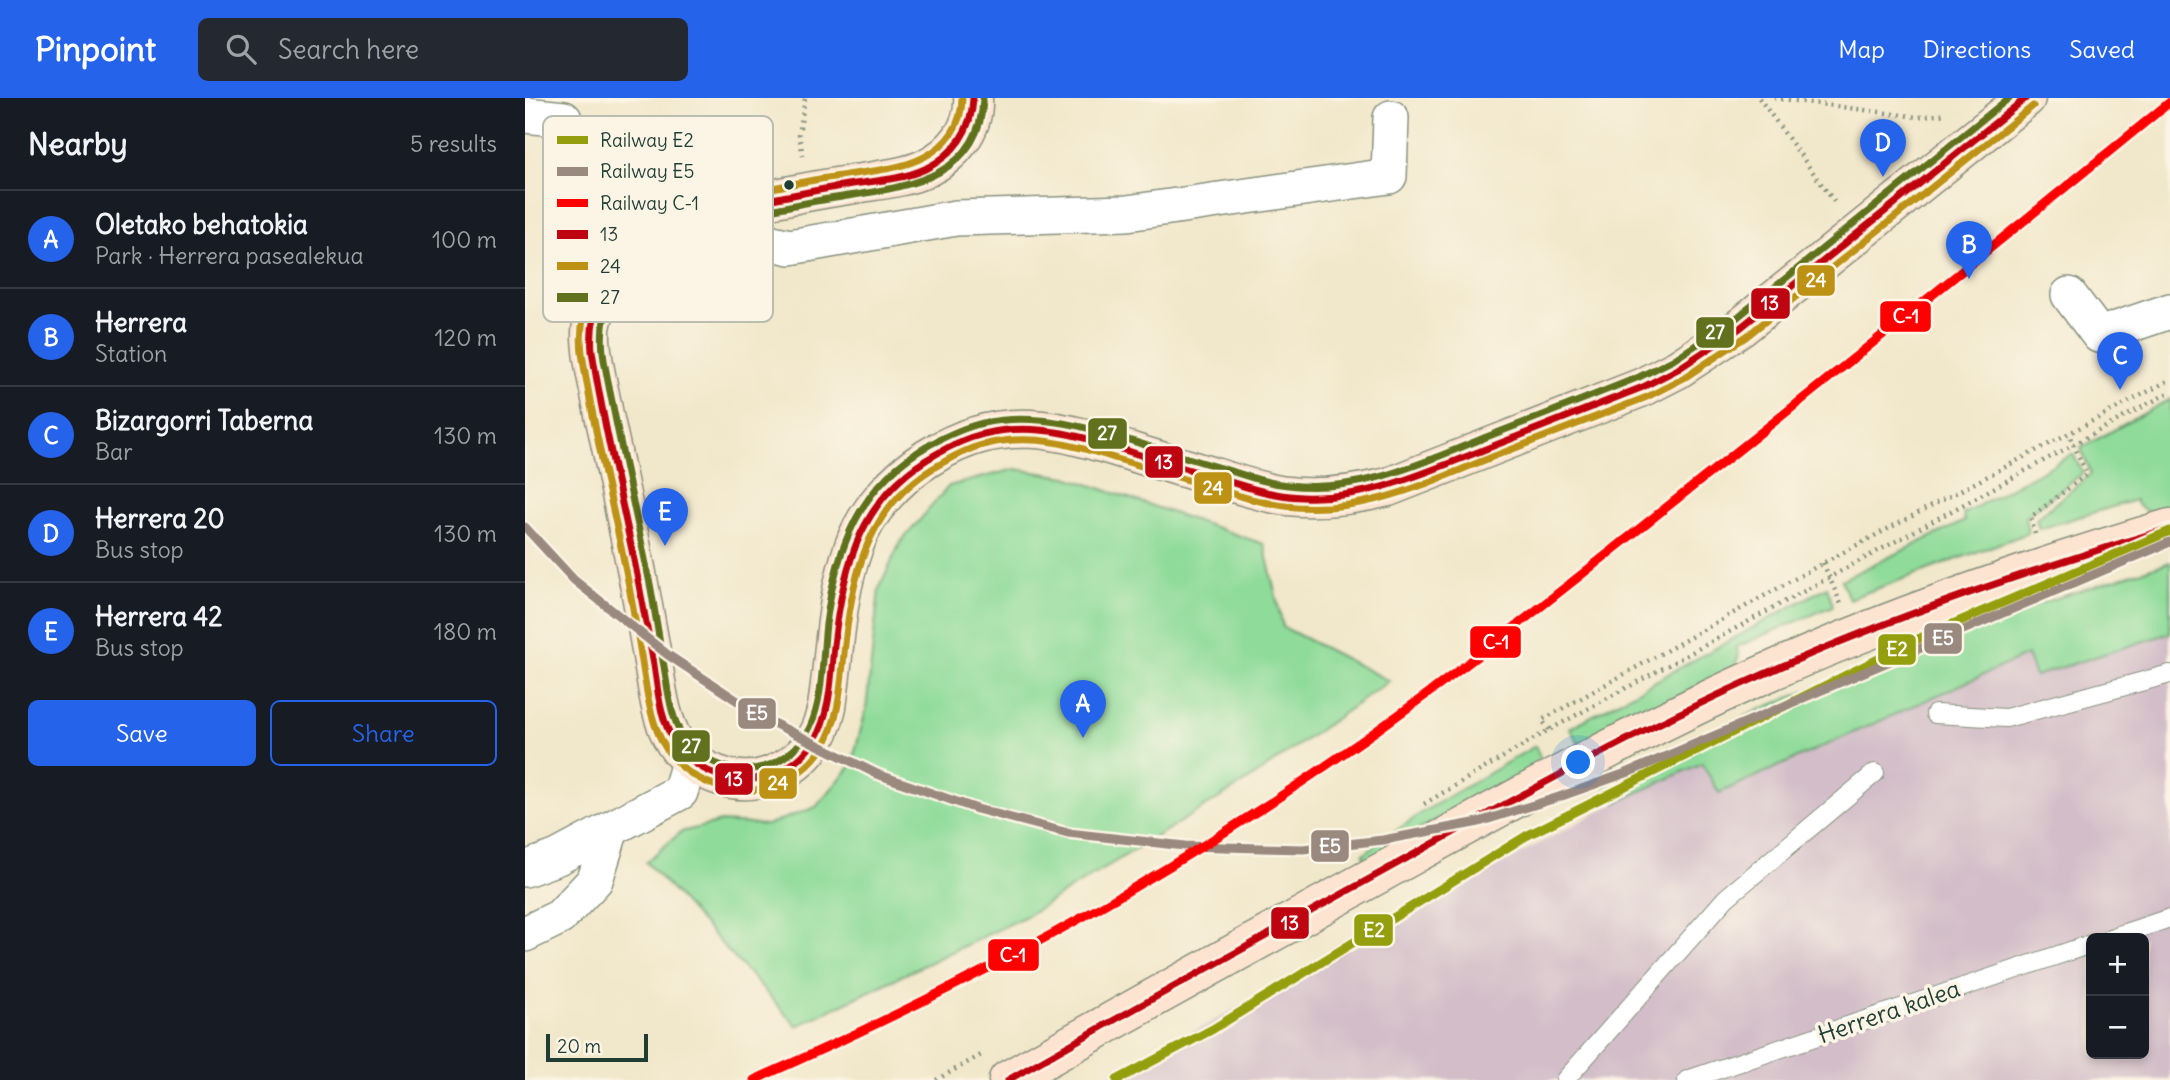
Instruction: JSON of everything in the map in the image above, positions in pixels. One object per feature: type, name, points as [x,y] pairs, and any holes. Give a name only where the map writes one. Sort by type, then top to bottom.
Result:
[{"type":"street","points":[[773,200],[925,169],[949,153],[963,138],[973,107],[973,98]]},
{"type":"street","points":[[593,322],[591,331],[597,381],[665,723],[676,744],[690,760],[706,771],[721,777],[743,780],[766,777],[788,768],[809,750],[823,725],[842,583],[855,543],[872,511],[893,485],[914,467],[941,450],[975,436],[1010,429],[1043,428],[1091,438],[1245,486],[1287,496],[1322,498],[1367,492],[1422,475],[1643,387],[1678,369],[1740,328],[2025,98]]},
{"type":"street","points":[[525,114],[543,116]]},
{"type":"street","points":[[773,243],[790,247],[956,218],[1127,213],[1389,176],[1391,118]]},
{"type":"street","points":[[2069,295],[2099,335],[2170,311]]},
{"type":"street","points":[[996,1067],[1111,1021],[1555,776],[1761,676],[1892,621],[2067,558],[2170,528]]},
{"type":"street","points":[[525,869],[558,857],[680,792],[690,760]]},
{"type":"street","points":[[525,934],[560,917],[595,880],[611,829]]},
{"type":"lane","points":[[1935,714],[2006,718],[2170,674]]},
{"type":"lane","points":[[1565,1080],[1726,898],[1875,773]]},
{"type":"lane","points":[[2125,933],[2170,918]]},
{"type":"lane","name":"Herrera kalea","points":[[1687,1080],[2086,946]]},
{"type":"path","points":[[799,135],[805,98]]},
{"type":"path","points":[[1759,98],[1856,234]]},
{"type":"path","points":[[1774,98],[1917,117],[1957,114]]},
{"type":"path","points":[[1549,730],[1542,720],[1823,563],[2170,380]]},
{"type":"path","points":[[1418,808],[1549,730],[2170,392]]},
{"type":"path","points":[[2035,534],[2031,517],[2087,474],[2069,435]]},
{"type":"path","points":[[1823,563],[1839,599]]},
{"type":"path","points":[[936,1080],[996,1067]]},
{"type":"shaded area","points":[[2170,633],[2170,1080],[1104,1080],[1603,809],[1703,763],[1719,792],[2028,654],[2035,676]]},
{"type":"green space","points":[[2170,399],[2170,508],[2152,514],[2137,505],[2135,500],[2039,529],[2036,519],[2091,474],[2081,448]]},
{"type":"green space","points":[[2073,454],[2083,473],[2025,517],[2028,533],[1849,599],[1841,580],[1965,521],[1963,514]]},
{"type":"green space","points":[[1015,469],[1067,477],[1264,544],[1283,627],[1389,681],[1247,781],[1026,916],[797,1026],[646,862],[681,832],[721,822],[767,825],[816,807],[851,766],[866,710],[879,589],[900,543],[949,486]]},
{"type":"green space","points":[[2170,562],[2170,633],[2035,676],[2027,655],[1719,793],[1702,763],[1615,803],[1605,787],[1761,709],[1988,620]]},
{"type":"green space","points":[[1827,587],[1833,606],[1736,647],[1739,655],[1733,670],[1579,744],[1570,728]]},
{"type":"green space","points":[[1535,746],[1543,763],[1366,860],[1363,854],[1423,812]]},
{"type":"rail line","name":"C-1","points":[[754,1080],[913,1006],[1069,925],[1203,846],[1334,760],[1430,692],[1547,602],[2170,102]]},
{"type":"rail line","name":"E5","points":[[525,527],[574,580],[668,655],[765,719],[877,774],[977,809],[1068,833],[1185,846],[1303,849],[1383,840],[1479,822],[1559,797],[1629,772],[2170,542]]},
{"type":"rail line","name":"E2","points":[[1117,1080],[1213,1029],[1526,836],[1920,638],[2170,531]]},
{"type":"transit line","name":"24","points":[[773,188],[883,170],[924,157],[940,147],[952,133],[959,117],[962,98]]},
{"type":"transit line","name":"13","points":[[773,199],[896,178],[925,169],[945,156],[960,140],[969,121],[973,98]]},
{"type":"transit line","name":"27","points":[[773,209],[890,189],[935,174],[954,162],[969,146],[979,125],[983,98]]},
{"type":"transit line","name":"27","points":[[604,322],[604,360],[675,720],[690,746],[706,758],[734,769],[754,769],[772,764],[788,755],[806,735],[815,715],[830,596],[845,543],[856,520],[869,498],[886,478],[931,444],[983,423],[1025,419],[1067,424],[1107,434],[1279,484],[1315,487],[1341,485],[1391,474],[1639,377],[1673,360],[1734,320],[2009,98]]},
{"type":"transit line","name":"13","points":[[593,322],[592,351],[602,410],[666,726],[683,753],[700,767],[732,779],[754,779],[772,775],[788,767],[803,755],[814,741],[827,707],[843,587],[861,534],[891,489],[912,470],[949,447],[977,436],[1004,430],[1044,430],[1084,438],[1279,495],[1326,497],[1372,490],[1395,483],[1643,387],[1678,369],[1740,328],[2026,98]]},
{"type":"transit line","name":"24","points":[[583,322],[582,353],[597,438],[628,581],[650,708],[657,730],[667,750],[693,775],[716,786],[753,790],[773,786],[792,777],[809,764],[822,748],[837,711],[853,590],[869,540],[898,497],[917,479],[953,457],[969,449],[1004,441],[1053,442],[1085,449],[1257,501],[1313,508],[1366,502],[1416,487],[1647,397],[1684,378],[1747,336],[2033,106]]},
{"type":"transit line","name":"13","points":[[1008,1080],[1523,795],[1713,697],[1812,653],[1912,614],[2015,577],[2170,528]]},
{"type":"place","name":"Herrera 20","points":[[1883,177]]},
{"type":"place","name":"Herrera","points":[[1969,279]]},
{"type":"place","name":"Bizargorri Taberna","points":[[2120,390]]},
{"type":"place","name":"Herrera 42","points":[[665,546]]},
{"type":"place","name":"Oletako behatokia","points":[[1083,738]]}]
